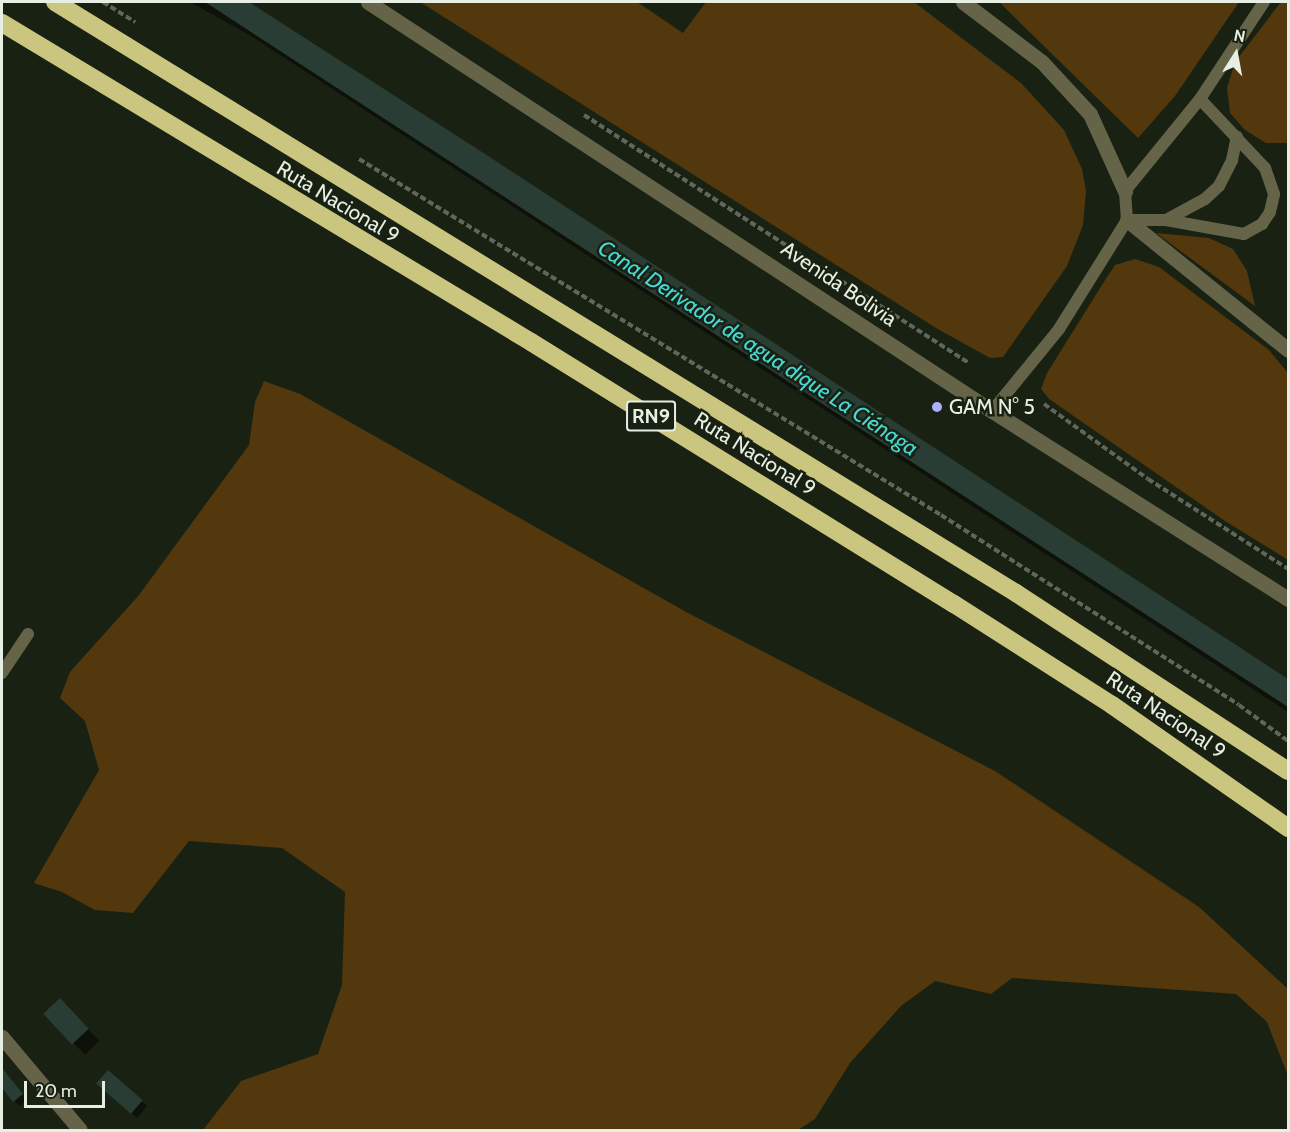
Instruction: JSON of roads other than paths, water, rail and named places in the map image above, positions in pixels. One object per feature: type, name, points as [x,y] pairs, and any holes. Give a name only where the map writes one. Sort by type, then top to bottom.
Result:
[{"type":"highway","name":"Ruta Nacional 9","points":[[56,2],[1006,586],[1288,771]]},
{"type":"highway","name":"Ruta Nacional 9","points":[[2,23],[531,342],[944,597],[1112,705],[1288,828]]},
{"type":"street","name":"Avenida Bolivia","points":[[368,2],[992,411],[1288,599]]},
{"type":"street","points":[[963,2],[1042,62],[1090,114],[1125,191]]},
{"type":"street","points":[[1127,220],[1288,350]]},
{"type":"street","points":[[2,1037],[80,1131]]},
{"type":"lane","points":[[992,411],[1059,329],[1127,220],[1125,191],[1200,99],[1264,2]]},
{"type":"lane","points":[[1127,220],[1166,220],[1244,234],[1262,224],[1270,212],[1274,194],[1271,179],[1237,137],[1200,99]]},
{"type":"lane","points":[[1166,220],[1193,207],[1218,186],[1232,160],[1237,137]]},
{"type":"lane","points":[[2,673],[28,634]]},
{"type":"place","name":"GAM N° 5","points":[[937,407]]},
{"type":"water label","name":"Canal Derivador de agua dique La Ciénaga","points":[[758,348]]}]
